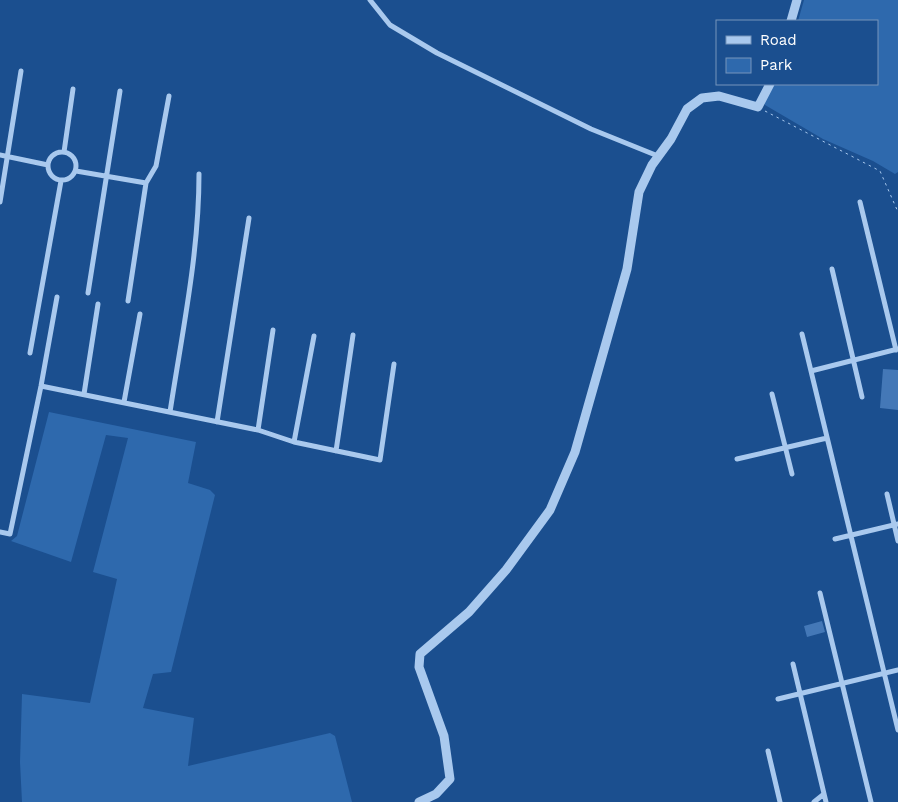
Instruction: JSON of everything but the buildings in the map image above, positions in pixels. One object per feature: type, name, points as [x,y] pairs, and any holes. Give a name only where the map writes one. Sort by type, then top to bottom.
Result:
[{"type":"street","points":[[370,0],[390,25],[437,53],[591,130],[658,156]]},
{"type":"street","points":[[791,20],[797,0]]},
{"type":"street","points":[[0,202],[21,71]]},
{"type":"street","points":[[419,802],[436,794],[450,779],[444,736],[419,667],[420,654],[470,612],[506,570],[550,510],[575,452],[624,278],[639,192],[658,156],[671,138],[687,109],[702,98],[719,96],[758,107],[769,85]]},
{"type":"street","points":[[64,152],[73,89]]},
{"type":"street","points":[[88,293],[120,91]]},
{"type":"street","points":[[128,301],[146,183],[156,166],[169,96]]},
{"type":"street","points":[[64,152],[76,161],[76,171],[70,178],[61,180],[53,177],[48,165],[55,154],[64,152]]},
{"type":"street","points":[[0,155],[48,165]]},
{"type":"street","points":[[76,171],[146,183]]},
{"type":"street","points":[[170,412],[195,253],[199,206],[199,174]]},
{"type":"street","points":[[30,354],[61,180]]},
{"type":"street","points":[[811,371],[897,350],[860,202]]},
{"type":"street","points":[[217,422],[249,218]]},
{"type":"street","points":[[832,270],[862,397]]},
{"type":"street","points":[[0,532],[10,534],[57,298]]},
{"type":"street","points":[[84,394],[98,304]]},
{"type":"street","points":[[124,402],[140,314]]},
{"type":"street","points":[[258,430],[273,330]]},
{"type":"street","points":[[802,334],[898,730]]},
{"type":"street","points":[[336,451],[353,335]]},
{"type":"street","points":[[294,442],[314,336]]},
{"type":"street","points":[[41,386],[258,430],[294,442],[380,460],[394,364]]},
{"type":"street","points":[[772,394],[792,474]]},
{"type":"street","points":[[737,459],[827,438]]},
{"type":"street","points":[[887,494],[896,525],[898,541]]},
{"type":"street","points":[[835,540],[896,525]]},
{"type":"street","points":[[820,593],[870,802]]},
{"type":"street","points":[[793,664],[826,802]]},
{"type":"street","points":[[778,699],[898,670]]},
{"type":"street","points":[[768,751],[780,802]]},
{"type":"street","points":[[814,802],[824,794]]},
{"type":"path","points":[[758,107],[880,171],[898,212]]},
{"type":"green space","points":[[804,0],[898,0],[898,172],[895,174],[873,161],[823,139],[765,105],[765,100],[773,85],[878,85],[878,20],[798,20]]},
{"type":"green space","points":[[49,412],[196,442],[188,483],[210,490],[215,495],[171,672],[153,674],[143,708],[194,718],[188,766],[330,733],[335,736],[352,802],[22,802],[20,762],[22,694],[90,703],[117,579],[93,572],[128,438],[106,435],[71,562],[11,541],[17,536]]}]
